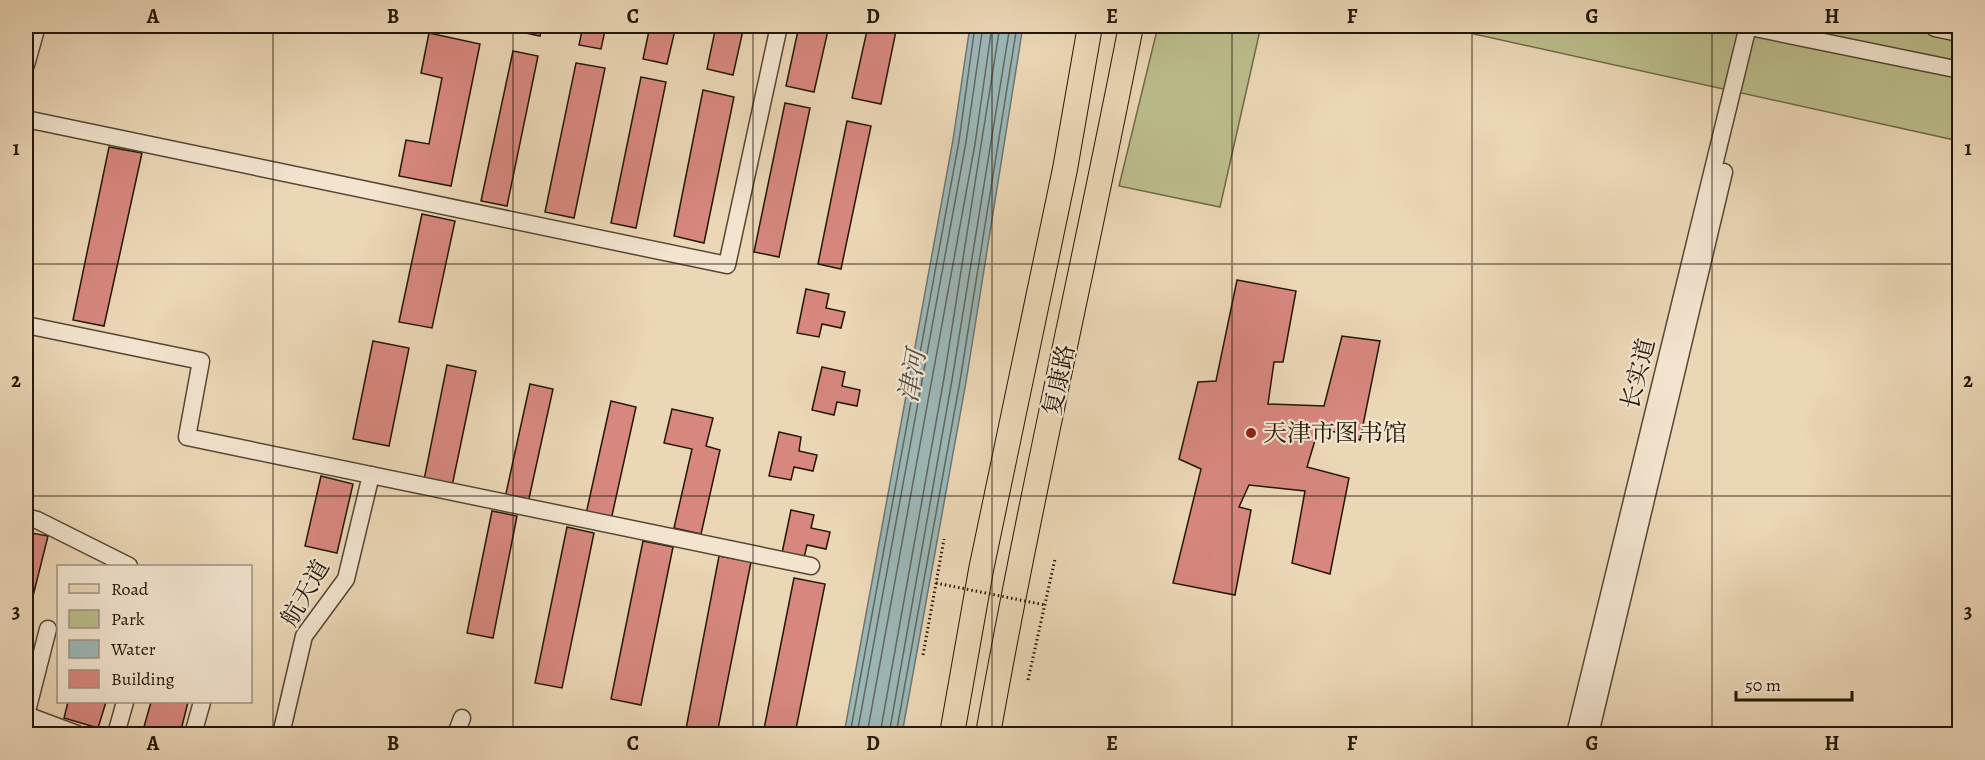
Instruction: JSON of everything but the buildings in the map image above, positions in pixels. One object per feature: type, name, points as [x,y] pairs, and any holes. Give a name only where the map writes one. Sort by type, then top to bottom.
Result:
[{"type":"highway","name":"复康路","points":[[952,735],[981,570],[1065,169],[1090,26]]},
{"type":"highway","name":"复康路","points":[[988,735],[1008,620],[1131,26]]},
{"type":"main road","points":[[1936,26],[1959,31]]},
{"type":"street","points":[[26,65],[37,26]]},
{"type":"street","points":[[26,119],[727,265],[779,26]]},
{"type":"street","points":[[1752,26],[1959,70]]},
{"type":"street","name":"长实道","points":[[1575,735],[1752,26]]},
{"type":"street","name":"长实道","points":[[1590,735],[1752,26]]},
{"type":"street","points":[[26,325],[201,361],[187,437],[811,566]]},
{"type":"street","name":"航天道","points":[[281,735],[304,636],[346,579],[371,475]]},
{"type":"street","points":[[26,516],[125,565]]},
{"type":"street","points":[[48,629],[26,715],[77,735]]},
{"type":"street","points":[[116,735],[125,703]]},
{"type":"street","points":[[193,735],[202,703]]},
{"type":"path","points":[[922,655],[944,539]]},
{"type":"path","points":[[1028,680],[1055,559]]},
{"type":"path","points":[[936,583],[1045,605]]},
{"type":"green space","points":[[1158,26],[1261,26],[1220,207],[1119,186]]},
{"type":"green space","points":[[1438,26],[1959,26],[1959,141]]},
{"type":"water","name":"津河","points":[[970,26],[1023,26],[966,382],[902,734],[844,734],[953,140]]},
{"type":"place","name":"天津市图书馆","points":[[1251,433]]}]
